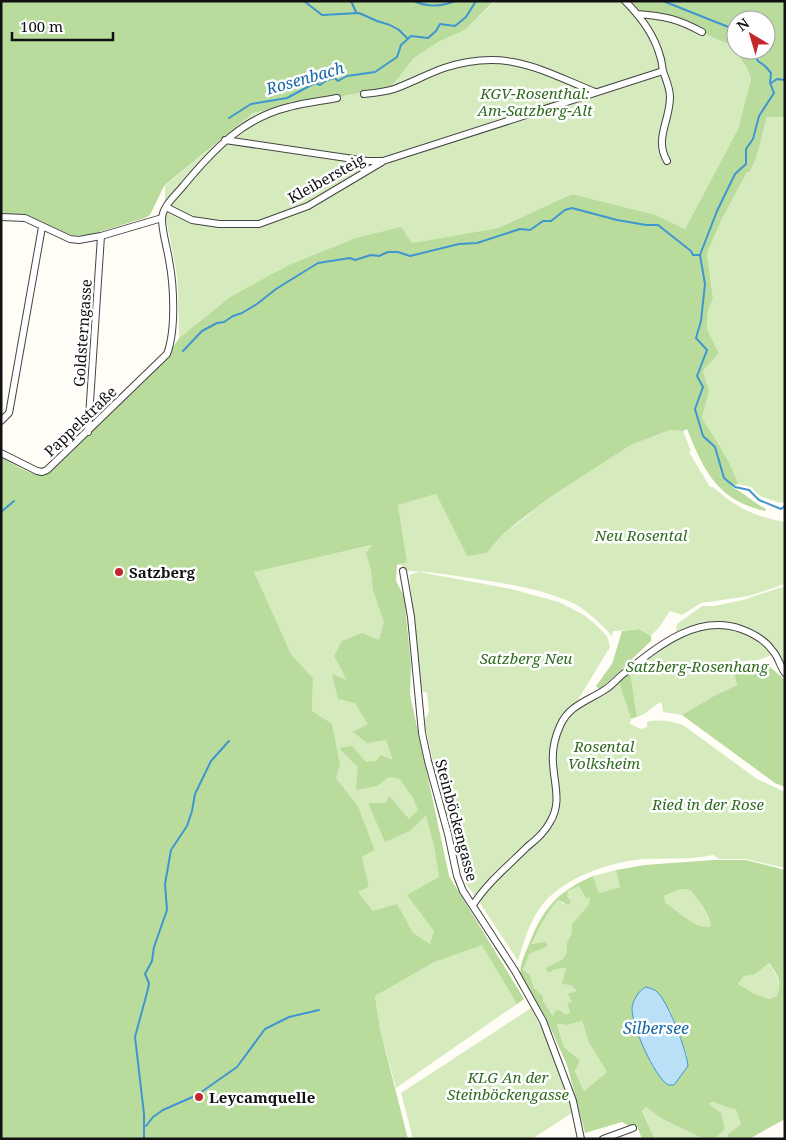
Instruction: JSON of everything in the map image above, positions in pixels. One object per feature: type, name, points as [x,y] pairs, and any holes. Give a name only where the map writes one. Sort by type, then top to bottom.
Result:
[{"type":"street","points":[[625,1],[651,34],[660,54],[663,71],[668,80],[670,96],[661,148],[667,161]]},
{"type":"street","points":[[637,14],[664,16],[702,32]]},
{"type":"street","points":[[364,94],[393,89],[427,74],[452,66],[487,59],[522,63],[595,92]]},
{"type":"street","points":[[225,140],[367,161],[383,161],[663,71]]},
{"type":"street","points":[[1,217],[25,218],[70,240],[101,236],[162,218],[166,207],[190,178],[225,140],[245,125],[289,107],[337,98]]},
{"type":"street","name":"Kleibersteig","points":[[166,207],[192,220],[219,224],[259,224],[308,206],[383,161]]},
{"type":"street","name":"Pappelstraße","points":[[1,453],[37,471],[42,472],[52,467],[167,354],[171,344],[173,322],[171,268],[162,218]]},
{"type":"street","points":[[1,421],[9,413],[42,227]]},
{"type":"street","name":"Goldsterngasse","points":[[88,432],[101,236]]},
{"type":"street","name":"Steinböckengasse","points":[[403,571],[424,743],[459,883],[512,966],[544,1021],[573,1101],[581,1139]]},
{"type":"street","points":[[473,905],[485,888],[540,835],[552,820],[557,796],[553,763],[554,746],[562,720],[574,706],[606,689],[634,666],[678,635],[701,626],[717,624],[731,626],[752,634],[771,648],[785,673]]},
{"type":"street","points":[[602,1139],[633,1128]]},
{"type":"green space","points":[[1,1],[494,1],[465,30],[440,41],[414,58],[391,87],[253,113],[164,186],[150,215],[86,236],[71,235],[31,217],[1,214]]},
{"type":"green space","name":"KGV-Rosenthal: Am-Satzberg-Alt","points":[[495,1],[631,1],[643,15],[677,22],[726,43],[726,60],[741,60],[751,79],[738,129],[685,229],[656,215],[572,194],[498,228],[412,243],[230,297],[179,338],[178,289],[165,214],[165,186],[253,113],[391,87],[414,58],[440,41],[465,30]]},
{"type":"green space","points":[[631,1],[785,1],[785,117],[767,117],[756,159],[721,221],[707,253],[713,298],[708,310],[707,329],[719,353],[703,371],[709,391],[702,418],[735,475],[738,484],[732,487],[766,509],[765,511],[735,499],[714,482],[706,471],[687,429],[683,431],[670,430],[631,445],[552,496],[500,537],[487,553],[467,556],[436,494],[398,505],[407,563],[397,565],[396,581],[404,596],[411,665],[410,695],[449,876],[524,999],[517,1004],[482,945],[434,962],[375,996],[380,1029],[408,1139],[1,1139],[1,457],[31,473],[44,474],[50,472],[164,361],[179,338],[230,297],[289,265],[356,238],[401,227],[412,243],[498,228],[572,194],[656,215],[685,229],[738,129],[751,79],[741,60],[776,60],[776,10],[726,10],[726,43],[677,22],[643,15]],"holes":[[[372,545],[366,553],[371,570],[373,590],[384,622],[379,640],[362,633],[342,641],[334,656],[347,680],[332,674],[338,699],[355,703],[368,724],[353,732],[367,743],[386,740],[393,760],[381,755],[376,761],[366,762],[352,746],[339,748],[358,767],[356,790],[377,786],[389,777],[400,779],[413,798],[418,810],[409,819],[389,796],[386,803],[368,803],[385,842],[410,831],[426,815],[435,850],[439,877],[407,895],[434,931],[430,944],[413,933],[397,904],[373,911],[358,892],[369,887],[362,857],[375,850],[358,806],[336,778],[340,765],[332,724],[312,711],[313,678],[291,654],[254,572]]]},
{"type":"green space","points":[[767,117],[785,117],[785,502],[780,503],[760,496],[751,487],[738,484],[724,454],[702,418],[709,391],[703,371],[719,353],[707,329],[708,310],[713,298],[707,253],[721,221],[756,159]]},
{"type":"green space","name":"Neu Rosental","points":[[670,430],[683,431],[691,451],[689,452],[710,487],[713,487],[738,506],[754,514],[785,522],[785,584],[749,596],[701,603],[682,615],[670,611],[651,636],[639,629],[613,631],[612,636],[595,618],[580,607],[553,595],[483,580],[403,571],[401,564],[407,563],[397,505],[436,494],[467,556],[487,553],[500,537],[552,496],[631,445]]},
{"type":"green space","points":[[373,545],[410,695],[449,876],[524,999],[396,1088],[380,1029],[375,996],[385,990],[358,892],[369,887],[362,857],[375,850],[358,806],[336,778],[312,711],[313,678],[291,654],[253,572]]},
{"type":"green space","points":[[419,572],[511,589],[559,602],[584,615],[607,636],[610,647],[578,700],[557,722],[551,751],[552,778],[558,776],[558,742],[567,718],[583,704],[619,682],[631,719],[630,724],[641,729],[647,727],[647,722],[656,721],[683,725],[757,779],[785,792],[785,868],[746,859],[719,859],[713,855],[688,858],[644,859],[614,864],[599,869],[569,882],[545,902],[530,925],[518,961],[480,903],[491,885],[521,857],[517,854],[475,896],[466,884],[436,775],[426,730],[425,719],[429,712],[427,693],[422,691],[409,575]]},
{"type":"green space","name":"Satzberg-Rosenhang","points":[[785,586],[785,667],[778,653],[758,660],[733,662],[737,685],[682,715],[663,712],[660,702],[637,717],[630,671],[674,641],[677,624],[702,606],[714,606],[743,600]]},
{"type":"green space","points":[[639,629],[651,636],[651,641],[600,690],[596,686],[612,664],[622,631]]},
{"type":"green space","points":[[769,666],[785,680],[785,787],[775,783],[682,715],[737,685],[734,671]]},
{"type":"green space","points":[[630,671],[637,717],[631,719],[619,682]]},
{"type":"green space","points":[[713,860],[746,860],[785,870],[785,1119],[749,1139],[728,1139],[728,1134],[741,1124],[736,1110],[713,1102],[709,1104],[721,1113],[725,1129],[715,1139],[704,1139],[662,1119],[646,1107],[642,1111],[655,1139],[642,1139],[637,1126],[633,1128],[622,1122],[585,1133],[567,1065],[546,1018],[520,973],[525,954],[540,920],[546,910],[561,895],[593,876],[599,893],[620,887],[616,870],[645,865]],"holes":[[[579,886],[586,898],[590,897],[589,904],[572,924],[572,933],[567,942],[567,952],[563,959],[546,968],[548,973],[556,969],[566,968],[562,984],[571,985],[577,991],[568,994],[572,1002],[567,1003],[570,1013],[565,1014],[559,1010],[555,1011],[553,1016],[543,1001],[543,996],[534,988],[530,975],[523,970],[529,954],[548,946],[546,942],[532,944],[543,921],[558,900],[569,905],[571,901],[567,897],[568,891]],[[680,889],[690,890],[705,910],[711,925],[709,927],[691,922],[665,903],[664,896]],[[769,963],[778,978],[777,996],[769,999],[755,994],[738,984],[744,976],[754,975]],[[670,1010],[687,1056],[652,1066],[646,1052]],[[582,1021],[589,1043],[607,1072],[584,1091],[575,1071],[580,1060],[564,1047],[557,1024],[567,1025]]]},
{"type":"green space","points":[[616,870],[620,887],[599,893],[593,876]]},
{"type":"green space","points":[[579,885],[591,897],[589,904],[572,924],[572,933],[567,942],[567,952],[563,959],[548,973],[556,969],[566,968],[571,985],[577,991],[572,1002],[567,1004],[570,1013],[553,1016],[543,1001],[543,996],[534,988],[530,975],[523,970],[546,916],[558,900],[564,904],[568,891]]},
{"type":"green space","points":[[680,889],[690,890],[708,915],[711,925],[709,927],[691,922],[664,903],[664,896]]},
{"type":"green space","points":[[768,963],[778,979],[777,996],[769,999],[755,994],[738,984],[744,976],[754,975]]},
{"type":"green space","name":"KLG An der Steinböckengasse","points":[[531,1008],[549,1046],[573,1112],[532,1139],[413,1139],[401,1093]]},
{"type":"green space","points":[[582,1021],[589,1043],[607,1072],[584,1091],[575,1070],[577,1057],[564,1047],[557,1024],[567,1025]]},
{"type":"green space","points":[[714,1102],[736,1110],[741,1124],[728,1134],[728,1139],[715,1139],[725,1129],[709,1104]]},
{"type":"green space","points":[[646,1107],[662,1119],[704,1139],[655,1139],[642,1110]]},
{"type":"water","name":"Silbersee","points":[[646,987],[653,989],[661,996],[676,1027],[687,1059],[688,1066],[674,1085],[668,1085],[656,1072],[645,1050],[633,1017],[632,1006],[635,999],[638,993]]},
{"type":"waterway","points":[[304,1],[322,15],[359,13],[390,25],[407,38]]},
{"type":"waterway","points":[[351,1],[356,12]]},
{"type":"waterway","points":[[414,1],[435,6],[456,1]]},
{"type":"waterway","name":"Rosenbach","points":[[229,118],[251,104],[287,98],[315,83],[320,85],[327,80],[335,78],[338,81],[347,76],[375,72],[397,57],[401,45],[411,36],[428,38],[436,31],[440,24],[455,26],[466,17],[476,1]]},
{"type":"waterway","name":"Rosenbach","points":[[663,1],[726,26]]},
{"type":"waterway","name":"Rosenbach","points":[[757,60],[771,73],[770,83],[774,93],[759,116],[753,139],[746,149],[746,164],[735,174],[717,211],[700,255],[705,284],[701,321],[696,338],[707,350],[697,376],[703,387],[695,409],[703,436],[715,447],[724,478],[735,487],[749,490],[759,500],[781,509],[785,506]]},
{"type":"waterway","points":[[771,83],[777,79],[785,80]]},
{"type":"waterway","points":[[183,351],[202,331],[242,313],[318,263],[350,258],[355,260],[371,255],[379,256],[388,252],[398,252],[410,256],[459,244],[477,243],[520,229],[530,230],[543,221],[551,221],[565,210],[572,208],[617,220],[658,225],[691,251],[693,255],[700,255]]},
{"type":"waterway","points":[[1,512],[14,501]]},
{"type":"waterway","points":[[144,1139],[144,1114],[135,1037],[149,983],[145,974],[152,961],[154,947],[167,910],[165,884],[171,850],[187,826],[195,794],[211,761],[229,741]]},
{"type":"waterway","points":[[146,1126],[153,1117],[163,1110],[197,1095],[237,1067],[265,1029],[289,1017],[319,1010]]},
{"type":"place","name":"Satzberg","points":[[119,572]]},
{"type":"place","name":"Leycamquelle","points":[[199,1097]]},
{"type":"park label","name":"Satzberg Neu","points":[[526,658]]},
{"type":"park label","name":"Rosental Volksheim","points":[[604,754]]},
{"type":"park label","name":"Ried in der Rose","points":[[708,804]]}]
